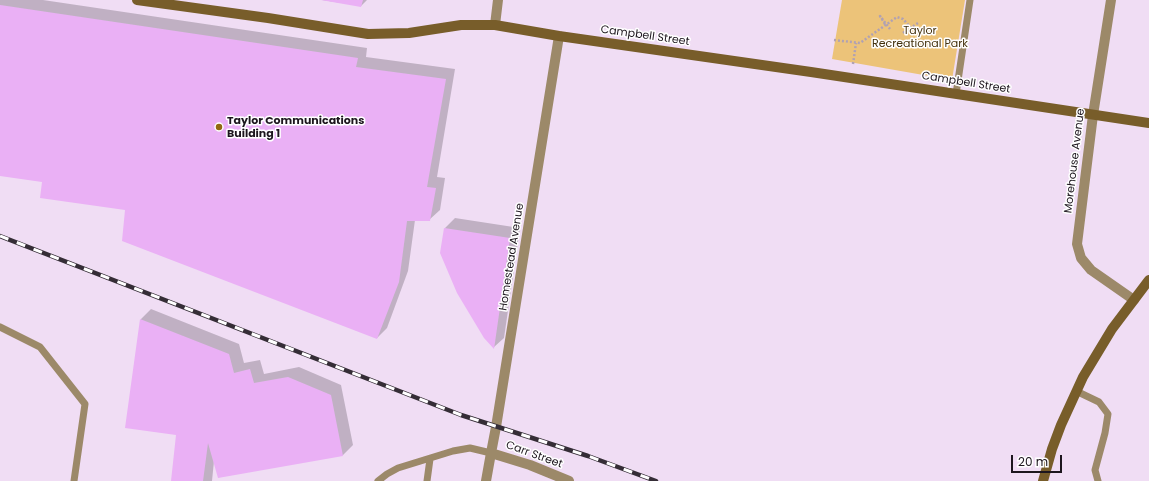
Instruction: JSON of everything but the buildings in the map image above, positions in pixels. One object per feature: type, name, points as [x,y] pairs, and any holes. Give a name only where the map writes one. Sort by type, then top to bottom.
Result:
[{"type":"street","name":"Campbell Street","points":[[137,0],[268,18],[368,34],[409,33],[461,24],[495,25],[559,36],[1149,123]]},
{"type":"street","points":[[495,25],[498,0]]},
{"type":"street","name":"Morehouse Avenue","points":[[1112,0],[1093,115],[1077,244],[1081,258],[1091,270],[1134,300]]},
{"type":"street","name":"Homestead Avenue","points":[[486,481],[559,36]]},
{"type":"street","points":[[1043,481],[1052,449],[1076,391],[1097,352],[1112,329],[1149,280]]},
{"type":"street","name":"Carr Street","points":[[491,453],[530,465],[569,481]]},
{"type":"lane","points":[[956,94],[970,0]]},
{"type":"lane","points":[[0,327],[40,347],[85,404],[74,481]]},
{"type":"lane","points":[[1076,391],[1099,402],[1108,414],[1105,433],[1095,470],[1098,481]]},
{"type":"lane","points":[[378,481],[398,468],[454,451],[470,448],[491,453]]},
{"type":"lane","points":[[427,481],[430,458]]},
{"type":"path","points":[[885,24],[880,16],[890,29]]},
{"type":"path","points":[[834,40],[860,43],[897,17],[903,19],[911,28]]},
{"type":"path","points":[[903,33],[918,23]]},
{"type":"path","points":[[853,64],[856,43]]},
{"type":"green space","name":"Taylor Recreational Park","points":[[842,0],[965,0],[952,80],[832,59]]},
{"type":"railway","points":[[0,236],[461,415],[588,456],[656,481]]},
{"type":"place","name":"Taylor Communications Building 1","points":[[219,127]]}]
